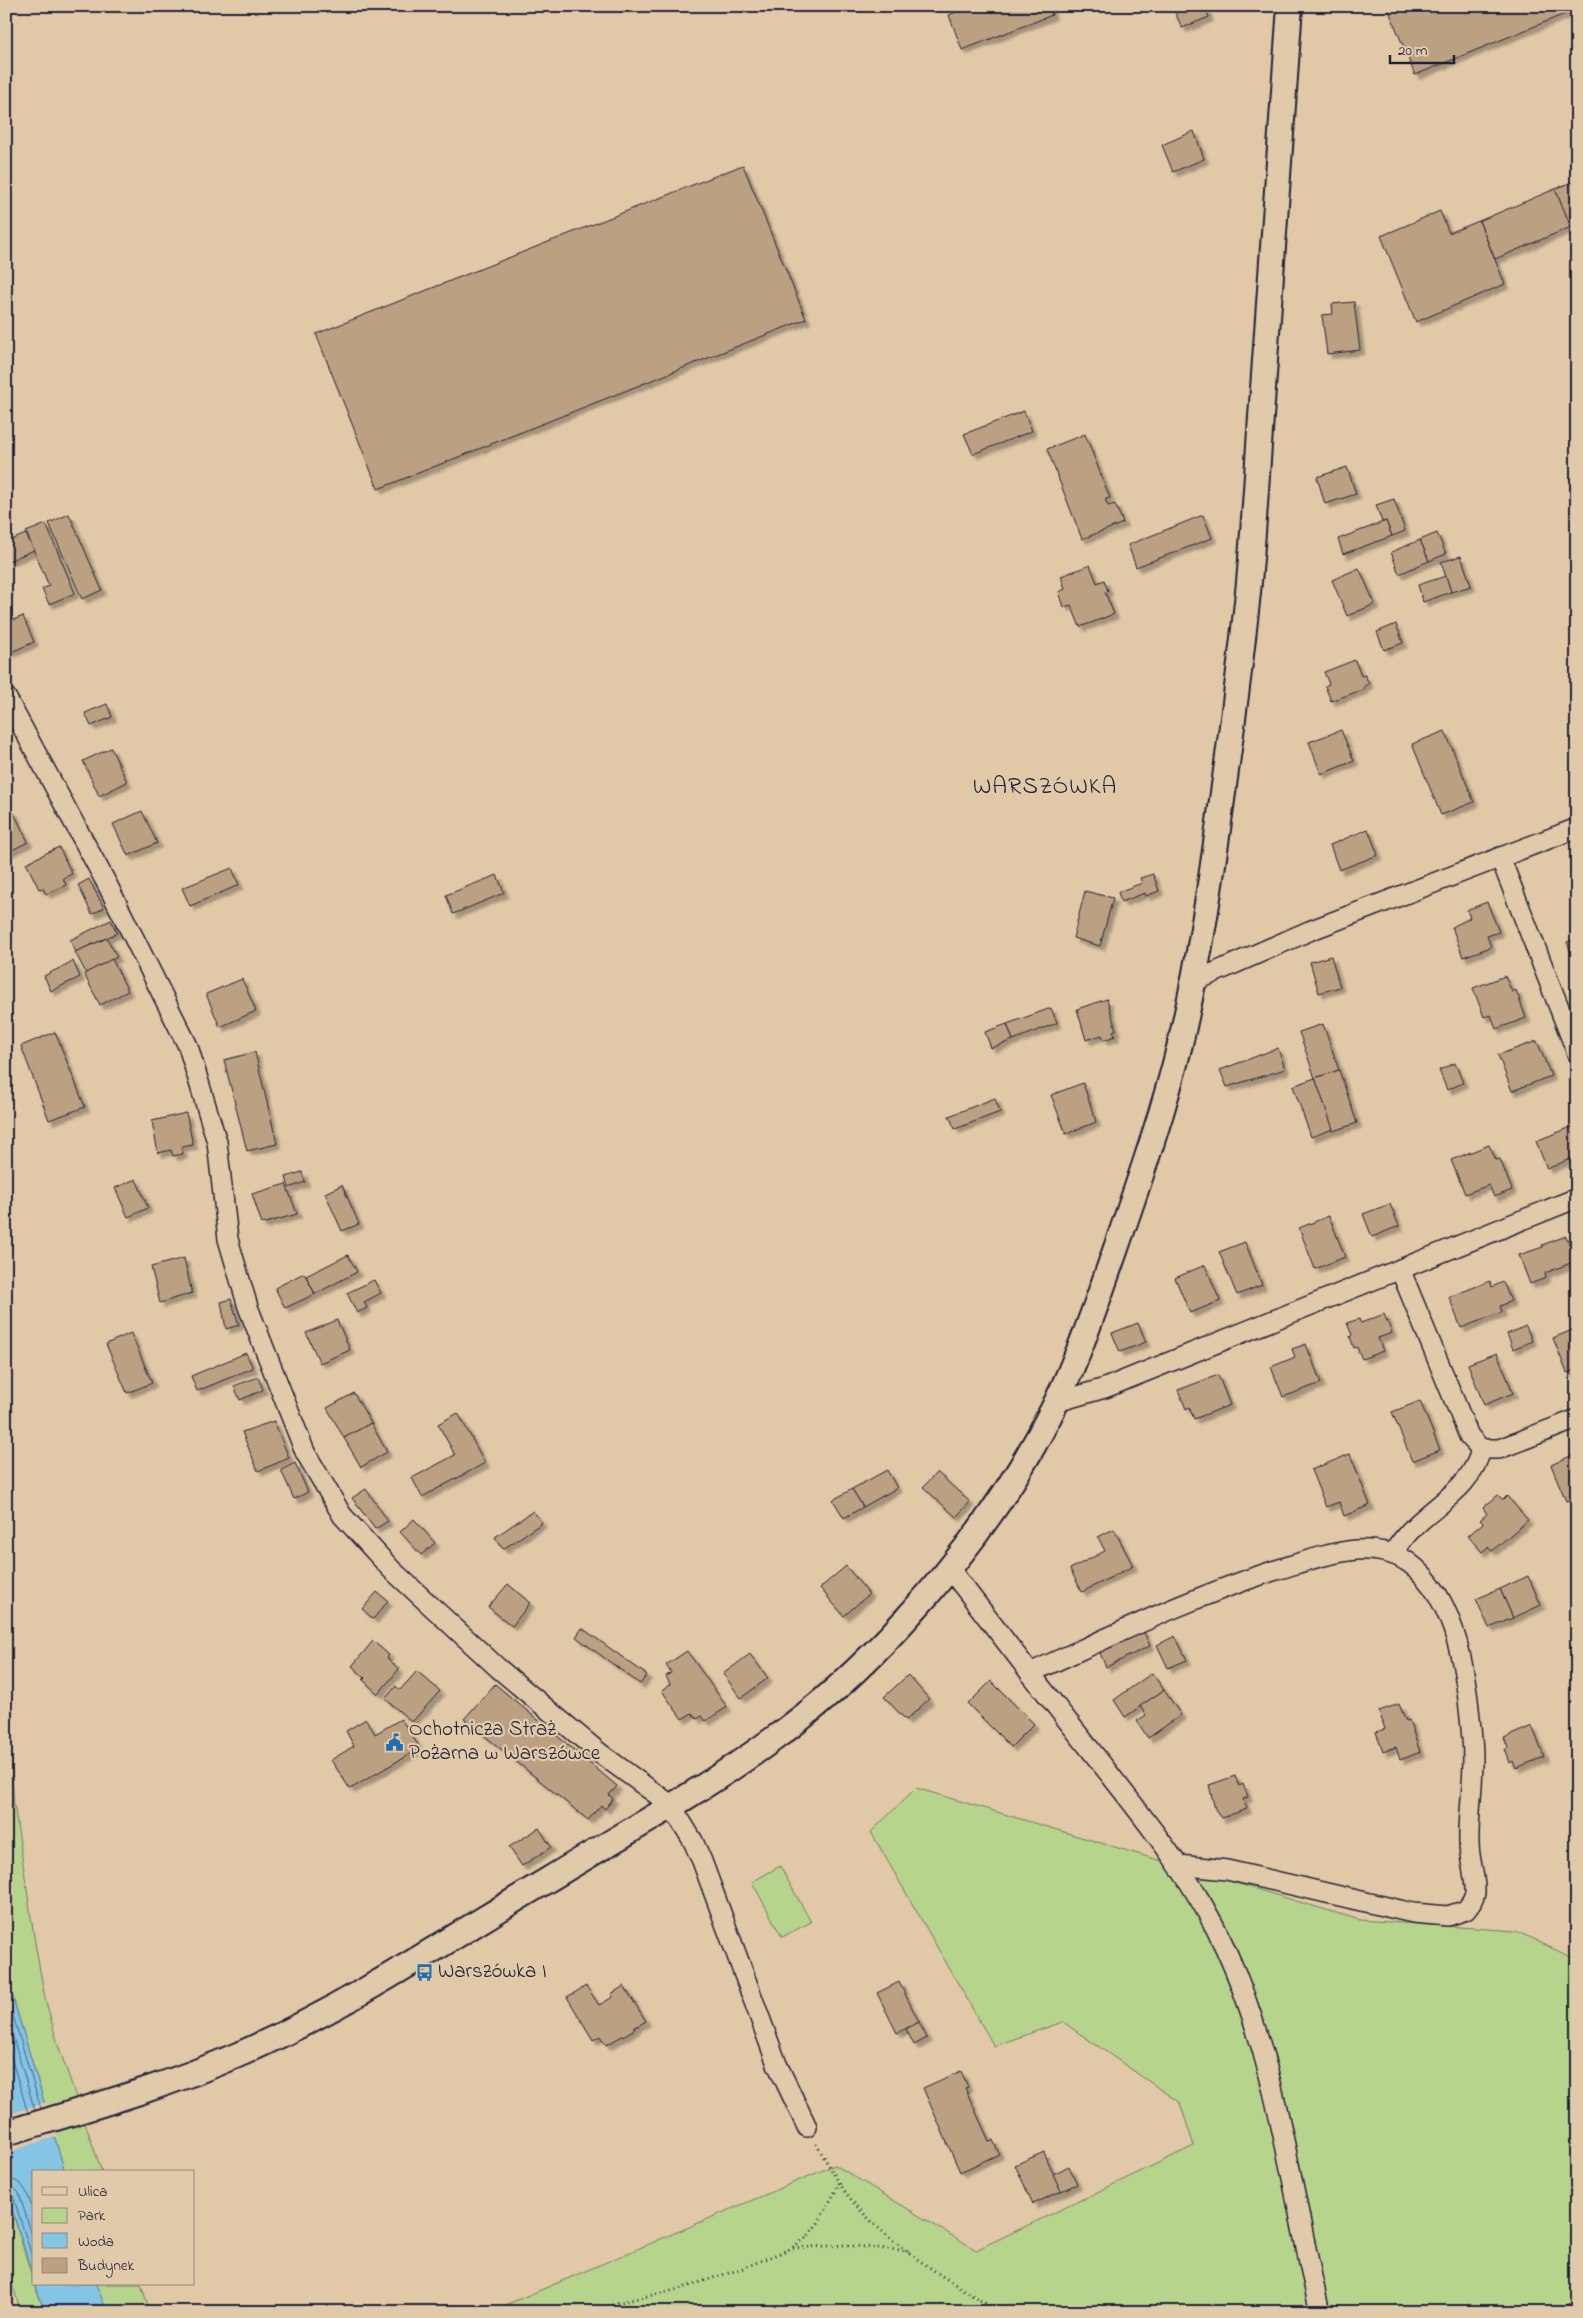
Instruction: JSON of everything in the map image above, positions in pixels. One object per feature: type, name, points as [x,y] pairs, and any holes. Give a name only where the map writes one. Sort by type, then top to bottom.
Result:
[{"type":"street","points":[[6,2134],[173,2080],[236,2056],[293,2029],[348,2000],[671,1805],[773,1740],[865,1662],[910,1615],[949,1568],[1008,1487],[1037,1440],[1057,1402],[1099,1297],[1139,1182],[1180,1044],[1193,982],[1215,853],[1250,576],[1290,6]]},
{"type":"street","points":[[6,697],[107,884],[188,1046],[217,1142],[228,1239],[248,1307],[305,1452],[342,1514],[391,1569],[498,1668],[601,1754],[671,1805],[702,1860],[777,2064],[807,2127]]},
{"type":"street","points":[[1193,982],[1279,943],[1577,828]]},
{"type":"street","points":[[1500,857],[1577,1053]]},
{"type":"street","points":[[1057,1402],[1105,1388],[1577,1198]]},
{"type":"street","points":[[1400,1269],[1469,1436],[1481,1449],[1499,1449],[1577,1419]]},
{"type":"street","points":[[1392,1554],[1412,1528],[1466,1482],[1475,1470],[1481,1449]]},
{"type":"street","points":[[1030,1673],[1164,1612],[1250,1579],[1335,1554],[1374,1550],[1392,1554],[1407,1561],[1421,1573],[1432,1587],[1453,1629],[1463,1658],[1473,1743],[1474,1766],[1468,1845],[1475,1894],[1472,1903],[1466,1910],[1458,1914],[1432,1916],[1359,1902],[1226,1870],[1179,1864]]},
{"type":"street","points":[[949,1568],[1179,1864],[1196,1890],[1227,1950],[1256,2027],[1274,2093],[1320,2312]]},
{"type":"lane","points":[[1565,2312],[1577,2307]]},
{"type":"path","points":[[807,2127],[840,2182],[865,2214],[910,2252],[999,2312]]},
{"type":"path","points":[[599,2312],[616,2303],[679,2289],[741,2269],[792,2248],[806,2238],[818,2223],[840,2182]]},
{"type":"path","points":[[792,2248],[844,2245],[910,2252]]},
{"type":"path","points":[[6,2282],[11,2312]]},
{"type":"green space","points":[[6,1663],[14,1804],[45,1998],[58,2045],[101,2170],[64,2170],[6,1974]]},
{"type":"green space","points":[[916,1788],[1360,1920],[1516,1931],[1577,1960],[1577,2312],[489,2312],[835,2165],[976,2250],[1194,2146],[1180,2103],[1063,2022],[994,2046],[871,1832]]},
{"type":"green space","points":[[780,1866],[811,1922],[782,1937],[752,1882]]},
{"type":"green space","points":[[6,2190],[32,2277],[32,2286],[35,2286],[45,2312],[21,2312],[10,2278],[6,2280]]},
{"type":"green space","points":[[97,2286],[142,2286],[150,2312],[107,2312]]},
{"type":"water","points":[[6,1975],[64,2170],[32,2170],[32,2273],[6,2190]]},
{"type":"water","points":[[36,2286],[97,2286],[107,2312],[45,2312]]},
{"type":"pier","points":[[47,2102],[57,2136],[6,2153],[6,2115]]},
{"type":"building","points":[[971,6],[1049,6],[1052,15],[962,50],[949,15]]},
{"type":"building","points":[[1172,6],[1205,6],[1209,17],[1182,28]]},
{"type":"building","points":[[1387,6],[1577,6],[1577,9],[1415,75]]},
{"type":"building","points":[[1194,131],[1204,159],[1173,172],[1162,145]]},
{"type":"building","points":[[743,165],[806,319],[378,489],[316,334]]},
{"type":"building","points":[[1577,180],[1577,225],[1571,227],[1555,189]]},
{"type":"building","points":[[1555,189],[1571,227],[1495,259],[1479,221]]},
{"type":"building","points":[[1440,211],[1449,233],[1479,221],[1505,284],[1416,322],[1381,236]]},
{"type":"building","points":[[1354,302],[1360,350],[1327,354],[1322,315],[1333,314],[1332,304]]},
{"type":"building","points":[[1024,411],[1032,431],[973,454],[964,434]]},
{"type":"building","points":[[1085,434],[1110,498],[1105,499],[1108,506],[1115,504],[1123,523],[1082,539],[1047,449]]},
{"type":"building","points":[[1347,467],[1356,494],[1325,504],[1317,477]]},
{"type":"building","points":[[1394,499],[1405,531],[1392,536],[1386,521],[1382,522],[1376,505]]},
{"type":"building","points":[[69,514],[102,590],[82,599],[49,523]]},
{"type":"building","points":[[1203,515],[1212,538],[1136,567],[1128,545]]},
{"type":"building","points":[[1386,521],[1392,536],[1343,554],[1338,539]]},
{"type":"building","points":[[46,524],[75,593],[49,604],[42,589],[49,586],[26,532]]},
{"type":"building","points":[[1437,533],[1446,554],[1429,561],[1420,540]]},
{"type":"building","points":[[26,534],[34,550],[6,562],[6,542]]},
{"type":"building","points":[[1420,540],[1429,561],[1399,574],[1391,552]]},
{"type":"building","points":[[1461,556],[1471,586],[1451,592],[1441,562]]},
{"type":"building","points":[[1090,565],[1097,583],[1104,580],[1108,591],[1105,592],[1114,614],[1080,627],[1071,605],[1064,607],[1059,592],[1065,589],[1061,576]]},
{"type":"building","points":[[1359,568],[1375,604],[1347,616],[1332,580]]},
{"type":"building","points":[[1446,576],[1451,592],[1423,602],[1418,585]]},
{"type":"building","points":[[23,616],[34,642],[7,654],[6,623]]},
{"type":"building","points":[[1396,624],[1403,643],[1384,650],[1377,632]]},
{"type":"building","points":[[1355,660],[1361,676],[1365,675],[1369,684],[1364,686],[1365,689],[1331,701],[1325,686],[1329,684],[1324,672]]},
{"type":"building","points":[[107,704],[112,717],[91,726],[85,713]]},
{"type":"building","points":[[1341,730],[1354,761],[1321,774],[1309,742]]},
{"type":"building","points":[[1445,731],[1474,802],[1441,815],[1412,744]]},
{"type":"building","points":[[111,748],[127,782],[99,796],[83,761]]},
{"type":"building","points":[[13,811],[28,842],[6,853],[6,814]]},
{"type":"building","points":[[142,811],[157,843],[128,856],[113,824]]},
{"type":"building","points":[[1368,829],[1378,855],[1339,870],[1330,845]]},
{"type":"building","points":[[59,847],[72,874],[63,878],[66,885],[46,894],[43,888],[39,889],[26,863]]},
{"type":"building","points":[[232,868],[239,885],[190,906],[182,888]]},
{"type":"building","points":[[1153,874],[1159,891],[1146,896],[1145,893],[1121,902],[1118,892],[1142,883],[1140,878]]},
{"type":"building","points":[[497,875],[504,893],[453,914],[446,895]]},
{"type":"building","points":[[89,879],[104,908],[92,914],[78,885]]},
{"type":"building","points":[[1085,891],[1113,898],[1100,946],[1073,938]]},
{"type":"building","points":[[1487,902],[1499,932],[1487,936],[1491,947],[1463,957],[1452,927],[1470,918],[1467,910]]},
{"type":"building","points":[[111,920],[117,933],[76,952],[70,940]]},
{"type":"building","points":[[107,938],[117,957],[86,973],[75,952]]},
{"type":"building","points":[[1577,939],[1577,955],[1572,956],[1567,942]]},
{"type":"building","points":[[1331,956],[1340,987],[1319,993],[1310,962]]},
{"type":"building","points":[[112,959],[128,991],[100,1005],[84,974]]},
{"type":"building","points":[[73,961],[80,977],[51,991],[44,976]]},
{"type":"building","points":[[1505,976],[1512,992],[1516,990],[1526,1018],[1496,1029],[1491,1015],[1484,1017],[1473,988]]},
{"type":"building","points":[[242,979],[256,1011],[220,1027],[206,994]]},
{"type":"building","points":[[1107,999],[1116,1030],[1113,1031],[1115,1036],[1104,1040],[1102,1035],[1086,1040],[1077,1009]]},
{"type":"building","points":[[1051,1008],[1057,1023],[1013,1040],[1007,1024]]},
{"type":"building","points":[[1007,1024],[1013,1040],[991,1048],[985,1032]]},
{"type":"building","points":[[1323,1024],[1339,1070],[1315,1078],[1299,1032]]},
{"type":"building","points":[[55,1032],[85,1107],[49,1120],[21,1046]]},
{"type":"building","points":[[1537,1041],[1551,1076],[1512,1091],[1498,1055]]},
{"type":"building","points":[[1278,1048],[1285,1069],[1227,1087],[1220,1070]]},
{"type":"building","points":[[255,1052],[277,1144],[247,1151],[224,1060]]},
{"type":"building","points":[[1455,1063],[1463,1083],[1447,1090],[1439,1070]]},
{"type":"building","points":[[1339,1070],[1357,1123],[1333,1131],[1315,1078]]},
{"type":"building","points":[[1315,1078],[1333,1129],[1311,1137],[1293,1086]]},
{"type":"building","points":[[1083,1083],[1096,1122],[1066,1134],[1051,1095]]},
{"type":"building","points":[[995,1098],[1000,1112],[955,1129],[949,1116]]},
{"type":"building","points":[[186,1113],[193,1145],[181,1147],[183,1154],[173,1156],[171,1150],[158,1153],[152,1121]]},
{"type":"building","points":[[1574,1126],[1577,1134],[1577,1162],[1574,1163],[1572,1158],[1547,1169],[1536,1141]]},
{"type":"building","points":[[1489,1145],[1496,1160],[1500,1159],[1512,1190],[1494,1197],[1489,1185],[1465,1194],[1451,1160]]},
{"type":"building","points":[[302,1172],[305,1182],[289,1188],[286,1177]]},
{"type":"building","points":[[136,1179],[148,1208],[128,1217],[115,1188]]},
{"type":"building","points":[[286,1184],[297,1214],[262,1224],[252,1194]]},
{"type":"building","points":[[342,1185],[359,1224],[342,1231],[325,1193]]},
{"type":"building","points":[[1390,1204],[1399,1226],[1372,1237],[1363,1214]]},
{"type":"building","points":[[1329,1216],[1345,1257],[1315,1269],[1299,1228]]},
{"type":"building","points":[[1566,1236],[1576,1261],[1545,1273],[1546,1278],[1530,1284],[1519,1255],[1543,1247],[1542,1245]]},
{"type":"building","points":[[1245,1242],[1262,1285],[1237,1295],[1219,1252]]},
{"type":"building","points":[[348,1255],[357,1272],[315,1294],[306,1276]]},
{"type":"building","points":[[184,1258],[192,1293],[160,1303],[151,1267]]},
{"type":"building","points":[[1205,1265],[1220,1301],[1190,1313],[1175,1278]]},
{"type":"building","points":[[304,1273],[315,1294],[285,1308],[275,1288]]},
{"type":"building","points":[[374,1280],[381,1293],[364,1302],[367,1308],[357,1313],[347,1293]]},
{"type":"building","points":[[1490,1281],[1492,1287],[1503,1282],[1511,1301],[1500,1306],[1502,1312],[1461,1328],[1449,1297]]},
{"type":"building","points":[[231,1299],[239,1325],[226,1329],[221,1302]]},
{"type":"building","points":[[1384,1314],[1392,1333],[1378,1338],[1383,1351],[1362,1359],[1357,1347],[1354,1348],[1350,1337],[1352,1335],[1347,1323],[1359,1319],[1361,1323]]},
{"type":"building","points":[[337,1320],[350,1350],[320,1363],[306,1333]]},
{"type":"building","points":[[1138,1323],[1146,1342],[1120,1352],[1112,1333]]},
{"type":"building","points":[[1526,1326],[1532,1341],[1513,1349],[1507,1334]]},
{"type":"building","points":[[1577,1328],[1577,1369],[1567,1373],[1553,1338]]},
{"type":"building","points":[[131,1333],[152,1383],[127,1393],[106,1344]]},
{"type":"building","points":[[1306,1344],[1321,1383],[1283,1397],[1271,1367],[1295,1357],[1292,1349]]},
{"type":"building","points":[[246,1353],[253,1368],[197,1391],[191,1376]]},
{"type":"building","points":[[1497,1353],[1513,1393],[1484,1405],[1468,1364]]},
{"type":"building","points":[[1218,1375],[1230,1405],[1194,1419],[1189,1407],[1186,1409],[1178,1390]]},
{"type":"building","points":[[258,1377],[263,1390],[240,1400],[234,1386]]},
{"type":"building","points":[[354,1393],[371,1423],[344,1438],[327,1408]]},
{"type":"building","points":[[1420,1401],[1440,1450],[1412,1461],[1392,1412]]},
{"type":"building","points":[[458,1413],[485,1463],[422,1497],[412,1478],[455,1455],[438,1424]]},
{"type":"building","points":[[274,1421],[289,1458],[258,1471],[242,1432]]},
{"type":"building","points":[[371,1423],[387,1452],[361,1467],[344,1438]]},
{"type":"building","points":[[1577,1453],[1577,1496],[1566,1501],[1551,1465]]},
{"type":"building","points":[[1350,1454],[1370,1505],[1344,1516],[1339,1502],[1326,1507],[1311,1470]]},
{"type":"building","points":[[295,1463],[308,1492],[294,1499],[281,1470]]},
{"type":"building","points":[[887,1470],[897,1488],[863,1507],[852,1489]]},
{"type":"building","points":[[937,1472],[970,1502],[956,1517],[923,1487]]},
{"type":"building","points":[[366,1489],[388,1521],[375,1529],[352,1498]]},
{"type":"building","points":[[852,1489],[863,1507],[844,1518],[833,1500]]},
{"type":"building","points":[[1498,1495],[1503,1500],[1507,1496],[1528,1520],[1492,1551],[1488,1547],[1482,1552],[1468,1536],[1483,1523],[1480,1520],[1487,1514],[1483,1508]]},
{"type":"building","points":[[533,1511],[542,1523],[503,1549],[495,1537]]},
{"type":"building","points":[[414,1519],[435,1543],[421,1555],[400,1532]]},
{"type":"building","points":[[1114,1529],[1133,1566],[1082,1592],[1070,1569],[1105,1551],[1098,1537]]},
{"type":"building","points":[[846,1566],[869,1594],[844,1616],[820,1588]]},
{"type":"building","points":[[1528,1576],[1541,1605],[1513,1618],[1500,1589]]},
{"type":"building","points":[[508,1584],[530,1603],[512,1626],[488,1607]]},
{"type":"building","points":[[1500,1589],[1513,1618],[1489,1628],[1476,1599]]},
{"type":"building","points":[[377,1592],[388,1601],[373,1619],[362,1609]]},
{"type":"building","points":[[582,1628],[647,1675],[640,1684],[576,1637]]},
{"type":"building","points":[[1143,1630],[1150,1646],[1106,1667],[1099,1651]]},
{"type":"building","points":[[1175,1636],[1187,1660],[1168,1668],[1157,1645]]},
{"type":"building","points":[[373,1641],[389,1655],[387,1658],[399,1669],[378,1694],[352,1666]]},
{"type":"building","points":[[687,1651],[727,1707],[706,1721],[702,1716],[697,1719],[692,1713],[682,1719],[662,1691],[670,1684],[666,1676],[671,1673],[666,1665]]},
{"type":"building","points":[[750,1654],[768,1678],[741,1698],[723,1674]]},
{"type":"building","points":[[417,1671],[440,1691],[412,1722],[385,1699],[396,1686],[400,1690]]},
{"type":"building","points":[[1152,1673],[1164,1690],[1125,1717],[1114,1700]]},
{"type":"building","points":[[908,1675],[929,1699],[906,1720],[884,1697]]},
{"type":"building","points":[[991,1681],[1034,1724],[1011,1747],[968,1704]]},
{"type":"building","points":[[495,1684],[617,1786],[609,1795],[613,1799],[605,1809],[601,1805],[588,1820],[464,1719]]},
{"type":"building","points":[[1164,1690],[1181,1715],[1148,1738],[1137,1721],[1146,1715],[1140,1706]]},
{"type":"building","points":[[1399,1704],[1406,1721],[1409,1720],[1420,1752],[1400,1760],[1396,1747],[1383,1752],[1376,1732],[1385,1729],[1379,1711]]},
{"type":"building","points":[[366,1719],[375,1734],[401,1719],[420,1748],[350,1789],[331,1760],[354,1746],[346,1731]]},
{"type":"building","points":[[1532,1726],[1544,1757],[1516,1768],[1513,1761],[1510,1763],[1505,1749],[1508,1748],[1504,1738]]},
{"type":"building","points":[[1235,1776],[1239,1786],[1243,1784],[1248,1797],[1243,1799],[1247,1809],[1221,1818],[1215,1809],[1209,1785]]},
{"type":"building","points":[[539,1828],[551,1847],[522,1866],[509,1847]]},
{"type":"building","points":[[899,1982],[919,2022],[897,2033],[877,1993]]},
{"type":"building","points":[[586,1986],[599,2005],[613,1997],[611,1994],[624,1986],[646,2021],[606,2045],[600,2036],[593,2040],[567,1997]]},
{"type":"building","points":[[919,2022],[927,2038],[914,2045],[906,2029]]},
{"type":"building","points":[[961,2071],[968,2087],[965,2088],[989,2141],[993,2140],[999,2154],[960,2172],[923,2088]]},
{"type":"building","points":[[1044,2152],[1061,2191],[1033,2204],[1015,2165]]},
{"type":"building","points":[[1069,2166],[1077,2184],[1061,2191],[1053,2174]]},
{"type":"place","name":"Ochotnicza Straż Pożarna w Warszówce","points":[[395,1742]]},
{"type":"place","name":"Warszówka I","points":[[424,1972]]},
{"type":"district","name":"WARSZÓWKA","points":[[1045,787]]}]
